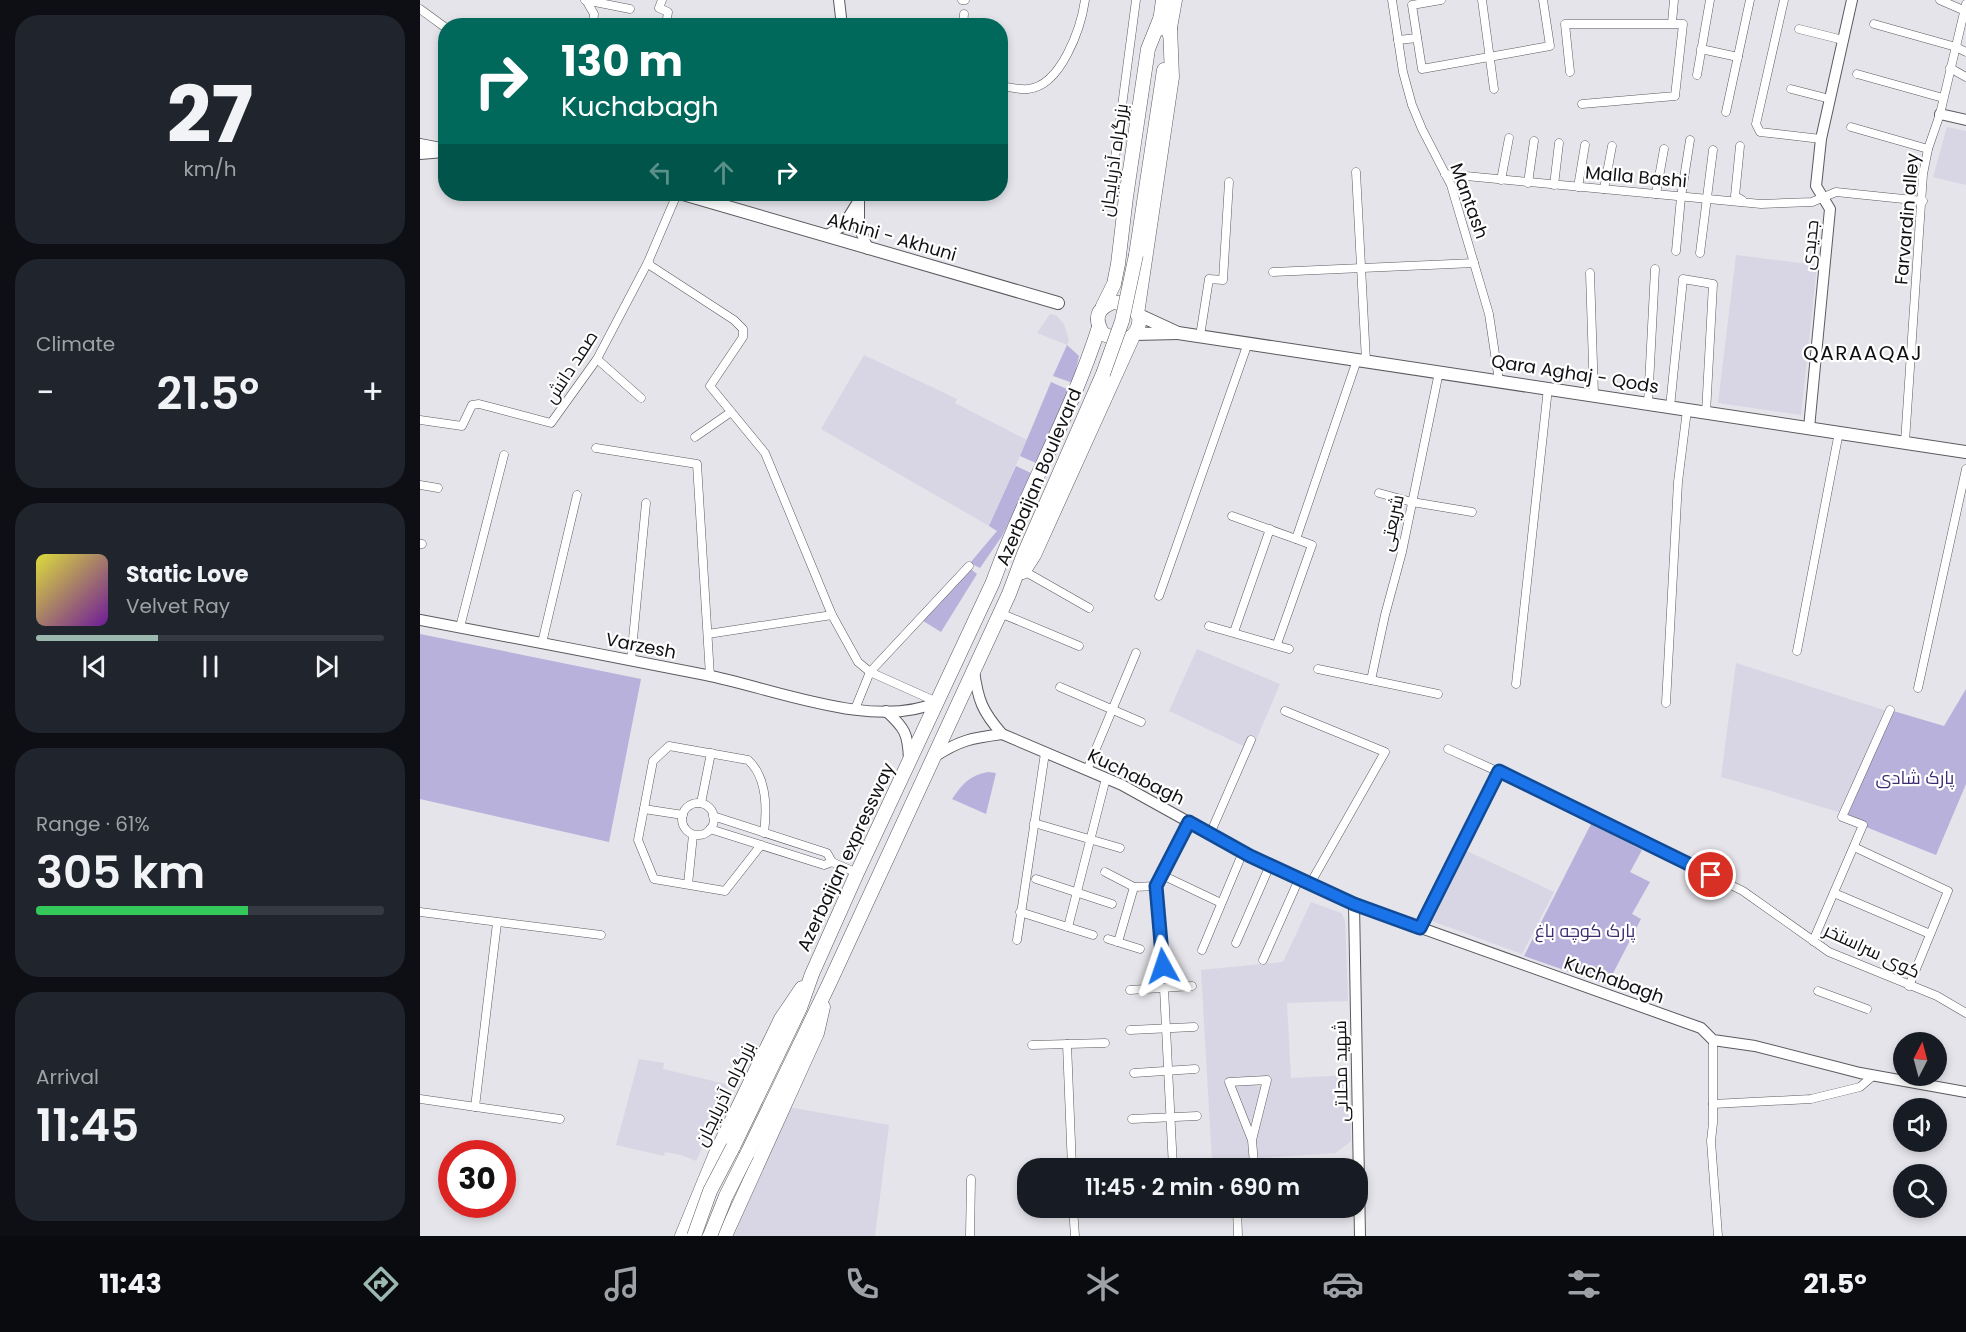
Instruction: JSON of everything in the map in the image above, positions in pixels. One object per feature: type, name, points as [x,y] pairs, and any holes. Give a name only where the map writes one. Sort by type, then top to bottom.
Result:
[{"type":"highway","points":[[1100,372],[1134,335],[1139,326],[1138,314],[1172,77],[1163,0]]},
{"type":"highway","points":[[1009,594],[1034,555],[1100,372],[1127,258],[1165,23],[1175,0]]},
{"type":"highway","points":[[1127,258],[1122,272],[1130,277],[1139,276],[1145,269]]},
{"type":"highway","points":[[1100,372],[1098,315],[1127,258]]},
{"type":"highway","points":[[1103,306],[1113,302],[1132,307],[1138,314]]},
{"type":"highway","points":[[1099,327],[1103,334],[1123,340],[1134,335]]},
{"type":"highway","name":"Azerbaijan Boulevard","points":[[993,582],[1015,550],[1100,372]]},
{"type":"highway","name":"Azerbaijan Boulevard","points":[[1009,594],[1100,372]]},
{"type":"highway","name":"Azerbaijan expressway","points":[[694,1236],[710,1191],[800,1008],[812,974],[993,582]]},
{"type":"highway","name":"Azerbaijan expressway","points":[[710,1236],[726,1196],[829,984],[1009,594]]},
{"type":"highway","name":"بزرگراه آذربایجان","points":[[682,1236],[717,1151],[781,1018],[812,974]]},
{"type":"highway","points":[[725,1236],[817,1033],[829,984]]},
{"type":"highway","points":[[717,1151],[721,1162],[730,1171],[742,1173],[754,1170]]},
{"type":"main road","points":[[839,0],[842,18]]},
{"type":"main road","name":"جدیدی","points":[[1809,428],[1830,209],[1816,186],[1821,139],[1852,0]]},
{"type":"main road","points":[[1940,114],[1966,120]]},
{"type":"main road","points":[[420,145],[438,149]]},
{"type":"main road","points":[[420,154],[438,152]]},
{"type":"main road","name":"Akhini - Akhuni","points":[[716,201],[868,249],[1058,303]]},
{"type":"main road","points":[[825,236],[843,226],[858,201]]},
{"type":"main road","points":[[860,201],[859,227],[868,249]]},
{"type":"main road","points":[[1138,314],[1178,333]]},
{"type":"main road","points":[[1134,335],[1178,333]]},
{"type":"main road","name":"Qara Aghaj - Qods","points":[[1178,333],[1966,452]]},
{"type":"main road","name":"Varzesh","points":[[420,620],[710,676],[855,709],[904,712],[924,708],[937,702]]},
{"type":"main road","points":[[974,670],[978,696],[987,717],[1002,734]]},
{"type":"main road","points":[[886,711],[904,729],[908,739],[909,762]]},
{"type":"main road","points":[[934,757],[955,743],[1002,734]]},
{"type":"main road","name":"Kuchabagh","points":[[1002,734],[1122,785],[1243,852],[1354,904],[1701,1028],[1713,1040],[1755,1046],[1874,1075],[1966,1092]]},
{"type":"main road","name":"شهید محلاتی","points":[[1354,904],[1360,1236]]},
{"type":"street","points":[[586,0],[630,9]]},
{"type":"street","points":[[586,0],[594,14],[594,18]]},
{"type":"street","points":[[662,0],[659,8],[668,12],[667,18]]},
{"type":"street","points":[[1008,87],[1029,89],[1050,79],[1069,54],[1085,0]]},
{"type":"street","points":[[1113,174],[1136,0]]},
{"type":"street","name":"Mantash","points":[[1392,0],[1403,72],[1412,105],[1451,185],[1489,314],[1499,381]]},
{"type":"street","points":[[1441,0],[1412,5],[1422,69],[1550,46],[1543,0]]},
{"type":"street","points":[[1482,0],[1494,90]]},
{"type":"street","points":[[1671,23],[1674,0]]},
{"type":"street","points":[[1697,75],[1710,0]]},
{"type":"street","points":[[1726,112],[1750,0]]},
{"type":"street","points":[[1784,0],[1756,124],[1760,132],[1821,139]]},
{"type":"street","points":[[1940,0],[1965,7]]},
{"type":"street","name":"Farvardin alley","points":[[1905,442],[1923,201],[1923,174],[1928,149],[1940,114],[1965,7]]},
{"type":"street","points":[[420,9],[438,22]]},
{"type":"street","points":[[964,14],[964,18]]},
{"type":"street","points":[[1570,72],[1565,24],[1683,24],[1675,96],[1582,104]]},
{"type":"street","points":[[1874,24],[1956,46],[1966,52]]},
{"type":"street","points":[[1799,29],[1843,40]]},
{"type":"street","points":[[1398,40],[1417,38]]},
{"type":"street","points":[[1701,49],[1738,57]]},
{"type":"street","points":[[1950,68],[1966,77]]},
{"type":"street","points":[[1857,74],[1943,98]]},
{"type":"street","points":[[1791,89],[1830,99]]},
{"type":"street","points":[[1851,127],[1928,149]]},
{"type":"street","points":[[1501,180],[1509,138]]},
{"type":"street","points":[[1676,251],[1690,140]]},
{"type":"street","points":[[1528,183],[1534,141]]},
{"type":"street","points":[[1554,185],[1559,143]]},
{"type":"street","points":[[1578,187],[1585,145]]},
{"type":"street","points":[[1604,189],[1612,146]]},
{"type":"street","points":[[1740,146],[1735,196],[1746,202]]},
{"type":"street","points":[[1656,194],[1664,149]]},
{"type":"street","points":[[1700,253],[1713,150]]},
{"type":"street","points":[[1296,539],[1362,360],[1361,268],[1356,172]]},
{"type":"street","name":"Malla Bashi","points":[[1445,174],[1746,202],[1812,202],[1836,192],[1923,201]]},
{"type":"street","points":[[1200,336],[1209,279],[1223,280],[1229,182]]},
{"type":"street","name":"صمد دانش","points":[[420,420],[462,426],[472,405],[479,404],[551,423],[597,359],[648,262],[674,201]]},
{"type":"street","points":[[648,262],[734,320],[742,329],[743,338],[710,386],[765,453],[832,615],[858,662],[870,672],[937,702]]},
{"type":"street","points":[[1273,272],[1474,263]]},
{"type":"street","points":[[1648,404],[1654,269]]},
{"type":"street","points":[[1590,273],[1594,395]]},
{"type":"street","points":[[1671,407],[1683,279],[1713,284],[1707,413]]},
{"type":"street","points":[[1159,596],[1248,343]]},
{"type":"street","points":[[597,359],[641,398]]},
{"type":"street","name":"شریعتی","points":[[1371,680],[1439,372]]},
{"type":"street","points":[[1516,684],[1548,388]]},
{"type":"street","points":[[1666,703],[1678,482],[1687,410]]},
{"type":"street","points":[[694,437],[732,412]]},
{"type":"street","points":[[1797,651],[1839,432]]},
{"type":"street","points":[[596,448],[697,464],[710,676]]},
{"type":"street","points":[[460,627],[504,455]]},
{"type":"street","points":[[1918,688],[1966,469]]},
{"type":"street","points":[[420,484],[438,488]]},
{"type":"street","points":[[1379,493],[1412,502],[1472,513]]},
{"type":"street","points":[[542,643],[577,495]]},
{"type":"street","points":[[631,660],[646,503]]},
{"type":"street","points":[[1232,516],[1312,545],[1277,644]]},
{"type":"street","points":[[1234,632],[1270,529]]},
{"type":"street","points":[[855,709],[870,672],[969,566]]},
{"type":"street","points":[[1024,571],[1089,608]]},
{"type":"street","points":[[1000,613],[1079,646]]},
{"type":"street","points":[[708,634],[832,615]]},
{"type":"street","points":[[1209,626],[1289,649]]},
{"type":"street","points":[[1087,770],[1136,652]]},
{"type":"street","points":[[1318,669],[1437,694]]},
{"type":"street","points":[[1060,687],[1141,722]]},
{"type":"street","points":[[1813,942],[1863,825],[1842,817],[1890,710]]},
{"type":"street","points":[[1286,711],[1385,752],[1310,884]]},
{"type":"street","points":[[1210,834],[1251,741]]},
{"type":"street","points":[[761,845],[725,891],[654,879],[638,840],[653,761],[669,746],[748,760],[756,768],[767,807],[765,833]]},
{"type":"street","name":"کوی سراستخر","points":[[1448,749],[1499,771],[1743,891],[1829,952],[1937,996],[1966,1013]]},
{"type":"street","points":[[701,803],[711,753]]},
{"type":"street","points":[[1017,940],[1045,753]]},
{"type":"street","points":[[1420,928],[1499,771]]},
{"type":"street","points":[[1068,927],[1106,778]]},
{"type":"street","points":[[701,803],[709,808],[713,816],[710,829],[703,835],[693,835],[683,828],[682,815],[690,805],[701,803]]},
{"type":"street","points":[[644,809],[682,815]]},
{"type":"street","points":[[713,816],[827,854],[832,862],[858,873]]},
{"type":"street","points":[[1163,966],[1156,886],[1189,822]]},
{"type":"street","points":[[1034,823],[1120,848]]},
{"type":"street","points":[[710,829],[824,865],[832,862]]},
{"type":"street","points":[[687,884],[693,835]]},
{"type":"street","points":[[1854,847],[1948,891],[1909,986]]},
{"type":"street","points":[[1202,950],[1243,852]]},
{"type":"street","points":[[1236,943],[1270,865]]},
{"type":"street","points":[[1105,872],[1134,887],[1156,886]]},
{"type":"street","points":[[1162,875],[1221,903]]},
{"type":"street","points":[[1036,879],[1112,904]]},
{"type":"street","points":[[1263,960],[1299,879]]},
{"type":"street","points":[[1118,942],[1134,887]]},
{"type":"street","points":[[1834,893],[1930,934]]},
{"type":"street","points":[[420,912],[601,935]]},
{"type":"street","points":[[1020,912],[1093,934]]},
{"type":"street","points":[[475,1107],[497,923]]},
{"type":"street","points":[[1108,939],[1140,949]]},
{"type":"street","points":[[1130,990],[1192,986]]},
{"type":"street","points":[[1164,988],[1173,1158]]},
{"type":"street","points":[[1818,991],[1867,1009]]},
{"type":"street","points":[[1130,1030],[1194,1027]]},
{"type":"street","points":[[1713,1040],[1711,1141],[1718,1236]]},
{"type":"street","points":[[1032,1046],[1105,1043]]},
{"type":"street","points":[[1067,1044],[1072,1158]]},
{"type":"street","points":[[1134,1073],[1196,1069]]},
{"type":"street","points":[[1713,1104],[1811,1098],[1860,1087],[1874,1075]]},
{"type":"street","points":[[1252,1140],[1267,1080],[1229,1082],[1252,1140],[1254,1158]]},
{"type":"street","points":[[420,1099],[560,1119]]},
{"type":"street","points":[[1132,1119],[1197,1116]]},
{"type":"street","points":[[970,1236],[971,1179]]},
{"type":"street","points":[[1074,1218],[1075,1236]]},
{"type":"street","points":[[1237,1218],[1238,1236]]},
{"type":"shaded area","points":[[1947,127],[1966,131],[1966,185],[1933,177]]},
{"type":"shaded area","points":[[1736,255],[1817,265],[1801,415],[1718,403]]},
{"type":"shaded area","points":[[1050,314],[1057,316],[1064,324],[1069,340],[1067,345],[1037,333]]},
{"type":"shaded area","points":[[864,355],[957,399],[955,403],[1027,440],[989,526],[821,429]]},
{"type":"shaded area","points":[[1197,649],[1280,684],[1252,750],[1169,711]]},
{"type":"shaded area","points":[[1736,663],[1887,711],[1844,814],[1721,777]]},
{"type":"shaded area","points":[[1467,851],[1554,892],[1522,954],[1432,921]]},
{"type":"shaded area","points":[[1311,902],[1341,913],[1345,920],[1348,1001],[1287,1003],[1291,1078],[1350,1075],[1351,1141],[1336,1153],[1258,1158],[1212,1158],[1201,970],[1283,962]]},
{"type":"shaded area","points":[[639,1059],[664,1063],[663,1069],[730,1085],[696,1161],[681,1155],[665,1152],[664,1156],[616,1145]]},
{"type":"shaded area","points":[[788,1107],[889,1125],[875,1236],[734,1236]]},
{"type":"green space","points":[[1067,345],[1079,356],[1073,383],[1053,376]]},
{"type":"green space","points":[[1051,382],[1069,390],[1036,463],[1020,456]]},
{"type":"green space","points":[[1016,466],[1033,474],[1002,536],[980,568],[970,563],[997,531],[989,526]]},
{"type":"green space","points":[[968,567],[977,574],[941,632],[920,619]]},
{"type":"green space","points":[[420,634],[641,679],[609,842],[420,799]]},
{"type":"green space","name":"پارک شادی","points":[[1966,689],[1966,784],[1936,855],[1846,819],[1890,710],[1944,726]]},
{"type":"green space","points":[[996,773],[986,814],[952,799],[967,781],[976,775]]},
{"type":"green space","name":"پارک کوچه باغ","points":[[1591,824],[1642,850],[1630,872],[1650,882],[1632,914],[1641,919],[1607,985],[1524,956]]},
{"type":"district","name":"QARAAQAJ","points":[[1863,353]]},
{"type":"route","points":[[1163,966],[1156,886],[1189,822],[1250,856],[1354,904],[1420,928],[1499,771],[1711,875]]}]
